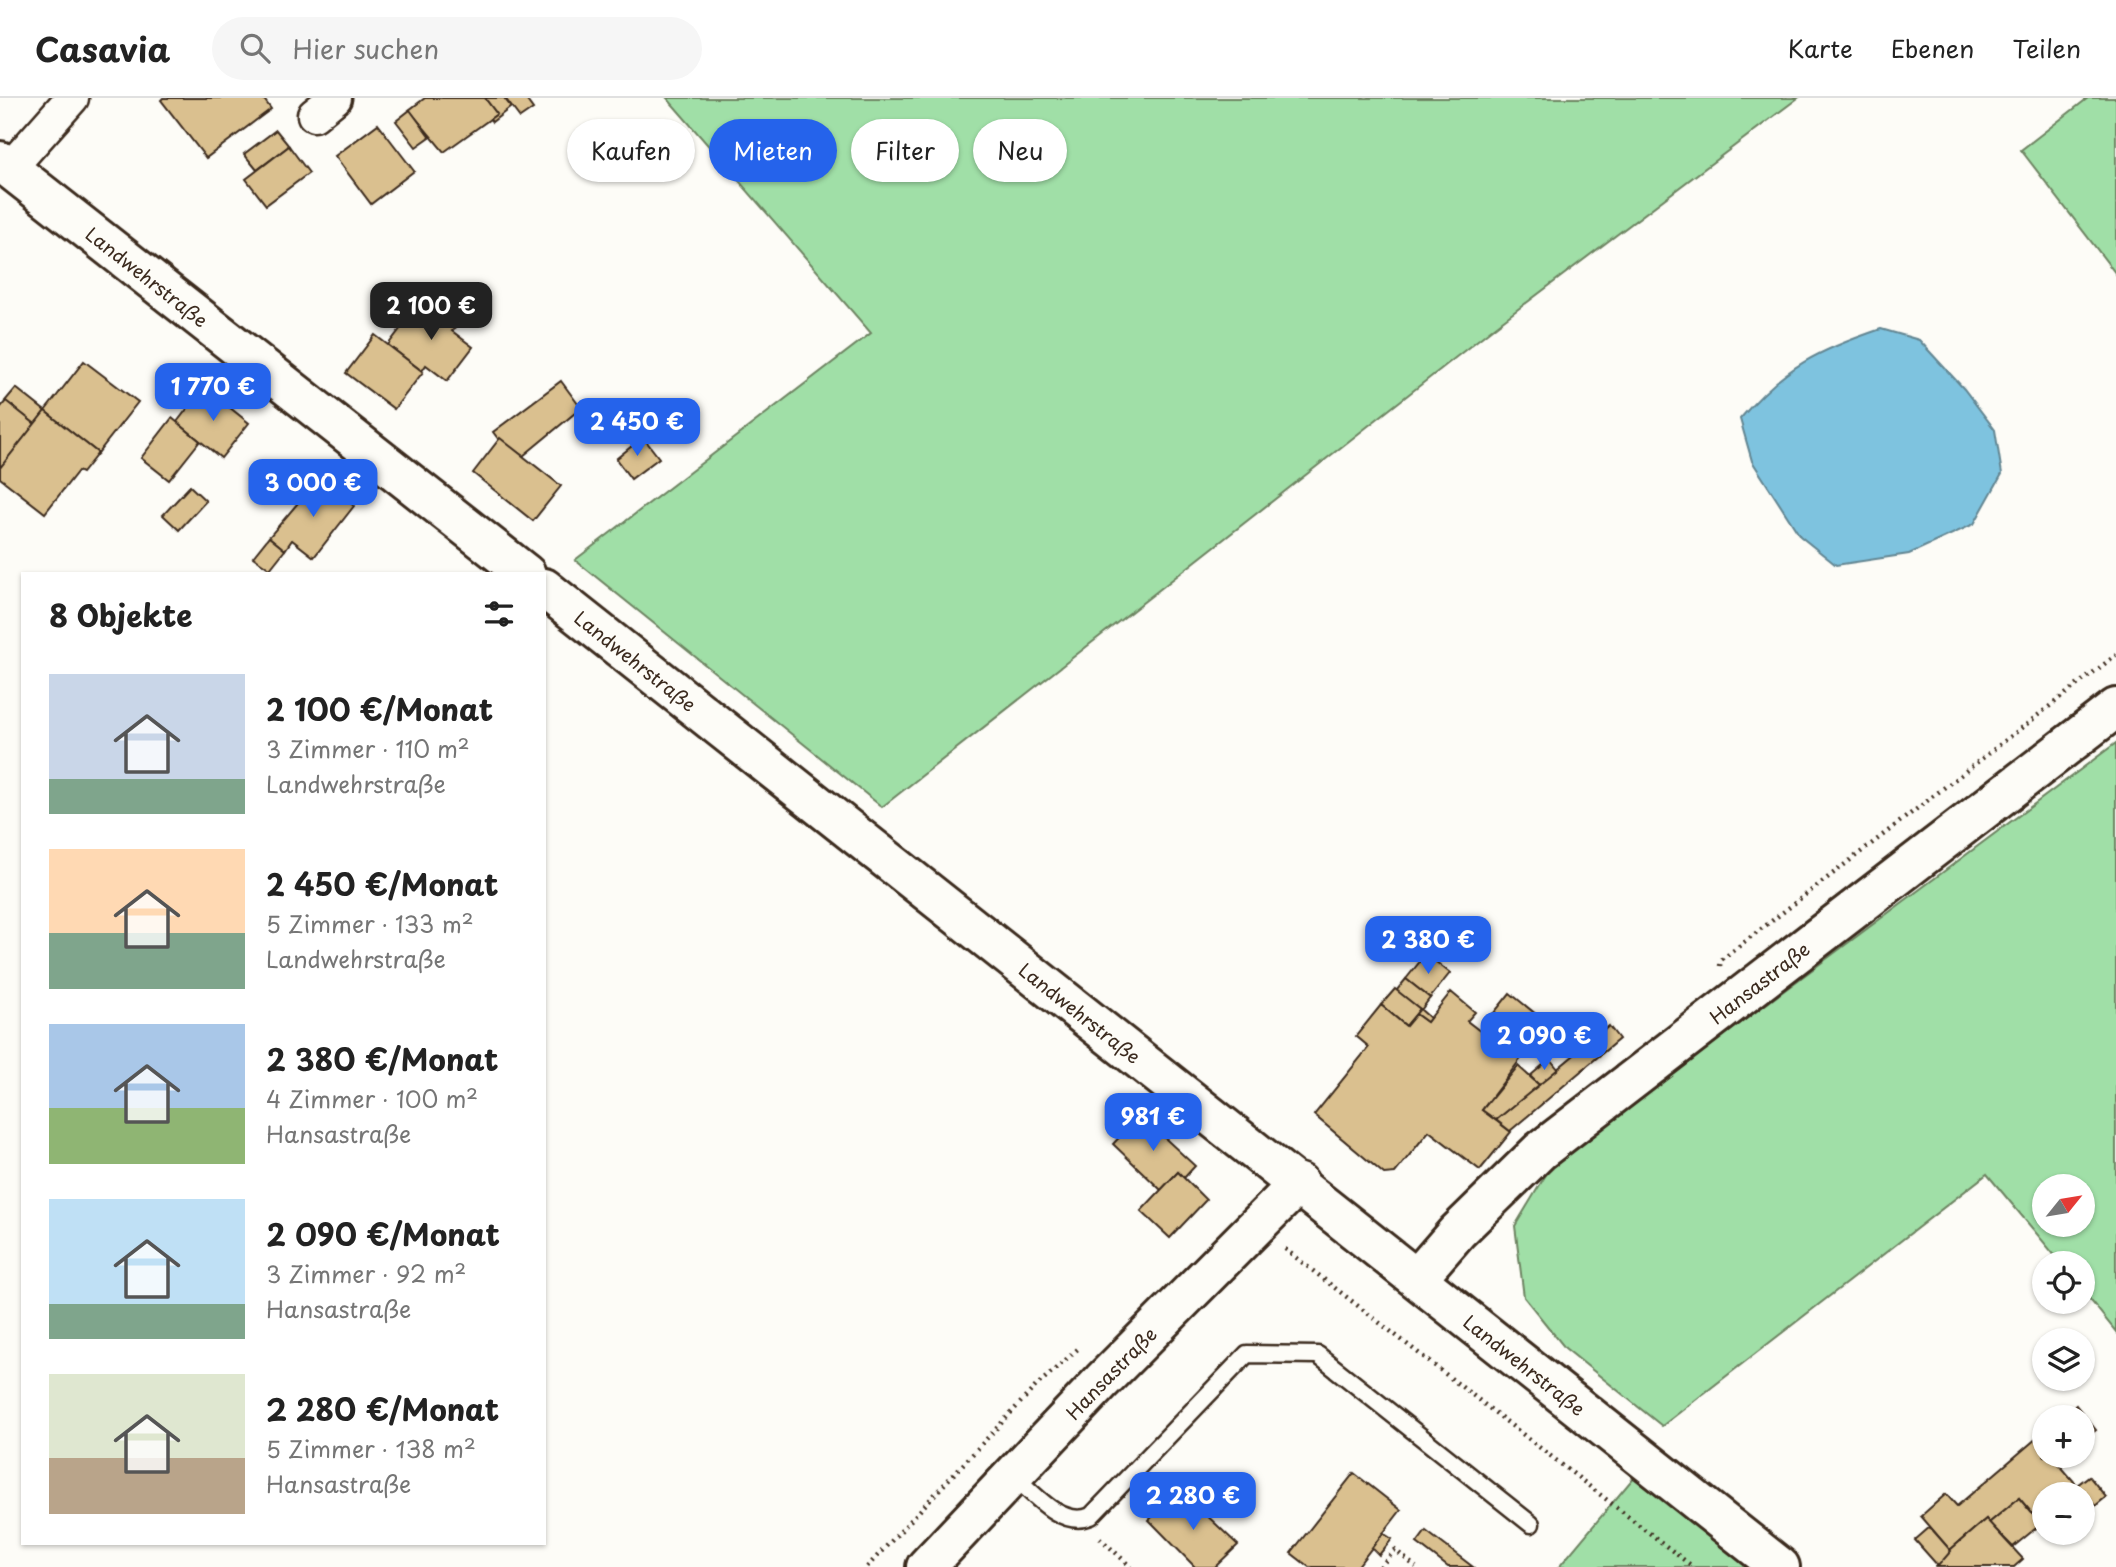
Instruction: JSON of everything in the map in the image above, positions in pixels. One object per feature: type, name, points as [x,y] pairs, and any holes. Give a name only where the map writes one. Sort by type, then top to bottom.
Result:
[{"type":"main road","name":"Landwehrstraße","points":[[5,165],[523,572]]},
{"type":"main road","name":"Landwehrstraße","points":[[546,590],[1299,1183],[1780,1567]]},
{"type":"main road","name":"Hansastraße","points":[[1418,1278],[1457,1232],[1540,1151],[2116,708]]},
{"type":"main road","name":"Hansastraße","points":[[926,1567],[1130,1352],[1299,1183]]},
{"type":"street","points":[[5,165],[72,98]]},
{"type":"lane","points":[[1013,1475],[1061,1515],[1082,1521],[1091,1517],[1247,1354],[1318,1355],[1531,1524]]},
{"type":"path","points":[[1257,1226],[1693,1567]]},
{"type":"path","points":[[1082,1521],[1131,1567]]},
{"type":"path","points":[[1380,1567],[1395,1550],[1416,1567]]},
{"type":"green space","points":[[667,98],[1798,98],[1497,325],[882,807],[575,560],[871,333],[740,182],[837,182],[837,119],[709,119],[709,146],[695,130],[695,119],[685,119]]},
{"type":"green space","points":[[2088,98],[2116,98],[2116,274],[2021,150]]},
{"type":"green space","points":[[2116,743],[2116,1332],[2095,1306],[2095,1251],[2051,1251],[2039,1237],[2095,1237],[2095,1174],[2032,1174],[2032,1228],[1987,1174],[1662,1426],[1565,1348],[1524,1297],[1515,1226],[1553,1163]]},
{"type":"green space","points":[[1645,1464],[1773,1567],[1559,1567]]},
{"type":"water","points":[[1881,329],[1919,340],[1964,389],[1995,430],[2002,474],[1974,524],[1909,554],[1836,565],[1800,536],[1752,461],[1740,419],[1771,386],[1803,362]]},
{"type":"building","points":[[263,98],[271,109],[206,158],[161,100]]},
{"type":"building","points":[[425,98],[485,98],[497,114],[444,152],[409,110]]},
{"type":"building","points":[[485,98],[504,98],[511,107],[492,122],[490,119],[497,114]]},
{"type":"building","points":[[505,98],[525,98],[533,109],[520,118]]},
{"type":"building","points":[[410,110],[430,137],[416,147],[396,121]]},
{"type":"building","points":[[378,124],[414,171],[371,204],[335,156]]},
{"type":"building","points":[[276,130],[289,146],[257,170],[244,154]]},
{"type":"building","points":[[289,146],[309,173],[266,205],[246,179]]},
{"type":"building","points":[[423,299],[457,325],[452,331],[473,347],[447,381],[426,365],[422,371],[388,345]]},
{"type":"building","points":[[375,335],[423,372],[394,409],[346,373]]},
{"type":"building","points":[[84,361],[138,402],[98,453],[45,411]]},
{"type":"building","points":[[561,381],[581,408],[523,456],[499,440],[493,432]]},
{"type":"building","points":[[204,387],[249,423],[221,458],[177,422]]},
{"type":"building","points":[[16,388],[45,411],[35,424],[5,401]]},
{"type":"building","points":[[6,401],[35,424],[0,468],[0,408]]},
{"type":"building","points":[[45,411],[98,453],[82,473],[78,471],[45,513],[0,478],[0,468]]},
{"type":"building","points":[[172,418],[200,441],[169,480],[141,458]]},
{"type":"building","points":[[643,437],[659,458],[631,479],[616,459]]},
{"type":"building","points":[[500,438],[561,486],[533,521],[473,473]]},
{"type":"building","points":[[320,477],[354,506],[314,557],[292,540],[285,550],[269,537]]},
{"type":"building","points":[[190,486],[206,501],[179,530],[163,515]]},
{"type":"building","points":[[269,537],[285,550],[270,569],[253,557]]},
{"type":"building","points":[[1426,954],[1450,973],[1430,998],[1406,979]]},
{"type":"building","points":[[1406,979],[1430,998],[1421,1010],[1396,991]]},
{"type":"building","points":[[1395,989],[1420,1009],[1406,1026],[1381,1005]]},
{"type":"building","points":[[1451,992],[1475,1012],[1467,1021],[1480,1031],[1493,1014],[1532,1044],[1482,1110],[1511,1132],[1480,1170],[1429,1131],[1395,1173],[1384,1174],[1314,1115],[1369,1047],[1356,1036],[1381,1005],[1406,1026],[1416,1014],[1427,1022]]},
{"type":"building","points":[[1510,993],[1548,1024],[1532,1044],[1493,1014]]},
{"type":"building","points":[[1420,1009],[1430,1018],[1427,1022],[1416,1014]]},
{"type":"building","points":[[1609,1026],[1619,1039],[1510,1131],[1496,1120]]},
{"type":"building","points":[[1550,1059],[1558,1069],[1539,1085],[1530,1076]]},
{"type":"building","points":[[1518,1066],[1539,1085],[1496,1120],[1482,1110]]},
{"type":"building","points":[[1140,1115],[1195,1166],[1184,1178],[1178,1172],[1161,1190],[1113,1144]]},
{"type":"building","points":[[1178,1172],[1206,1200],[1170,1238],[1141,1211]]},
{"type":"building","points":[[2032,1442],[2032,1468],[2062,1468],[2074,1482],[2032,1482],[2032,1513],[2019,1498],[1989,1523],[1986,1519],[1950,1550],[1921,1516],[1946,1494],[1957,1506]]},
{"type":"building","points":[[1354,1473],[1401,1510],[1357,1567],[1309,1567],[1291,1553]]},
{"type":"building","points":[[2089,1476],[2094,1482],[2081,1482]]},
{"type":"building","points":[[2095,1483],[2106,1497],[2095,1506]]},
{"type":"building","points":[[1180,1490],[1238,1545],[1215,1567],[1195,1567],[1149,1520]]},
{"type":"building","points":[[2019,1498],[2032,1513],[2032,1531],[2013,1547],[1989,1523]]},
{"type":"building","points":[[1986,1519],[2023,1559],[2014,1567],[1936,1567],[1950,1550]]},
{"type":"building","points":[[1930,1527],[1951,1551],[1938,1566],[1915,1540]]},
{"type":"building","points":[[1426,1531],[1473,1567],[1448,1567],[1417,1543]]},
{"type":"building","points":[[1383,1533],[1392,1539],[1379,1555],[1372,1548]]}]
